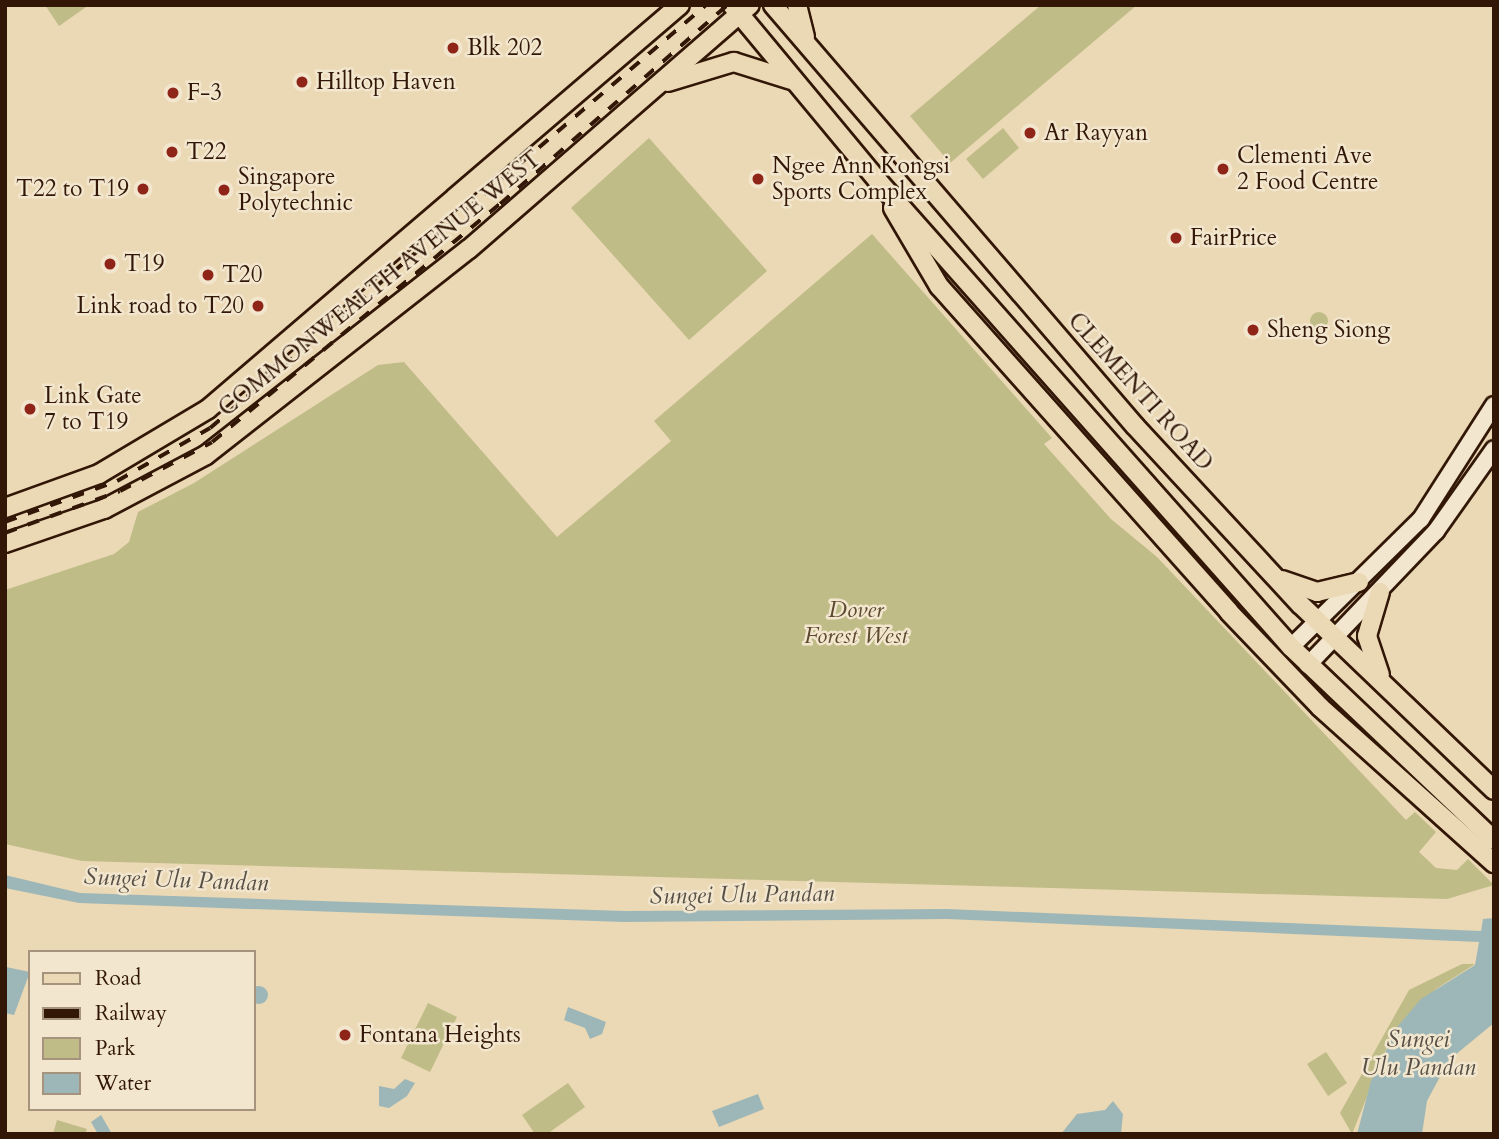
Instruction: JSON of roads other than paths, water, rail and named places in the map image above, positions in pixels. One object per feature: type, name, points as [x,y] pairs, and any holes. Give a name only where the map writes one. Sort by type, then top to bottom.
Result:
[{"type":"main road","points":[[656,26],[664,5]]},
{"type":"main road","name":"COMMONWEALTH AVENUE WEST","points":[[5,508],[99,474],[218,402],[680,5]]},
{"type":"main road","name":"CLEMENTI ROAD","points":[[773,5],[817,59],[1268,570],[1391,693],[1494,790]]},
{"type":"main road","points":[[797,5],[817,59]]},
{"type":"main road","points":[[740,9],[792,79],[878,181],[1291,647],[1494,840]]},
{"type":"main road","name":"COMMONWEALTH AVENUE WEST","points":[[5,543],[104,509],[206,455],[447,266],[657,86],[740,9]]},
{"type":"main road","points":[[657,86],[733,62],[792,79]]},
{"type":"main road","points":[[878,181],[939,286],[1028,386],[1316,703],[1494,863]]},
{"type":"main road","points":[[987,305],[1028,386]]},
{"type":"main road","points":[[1291,647],[1359,582],[1445,488],[1494,405]]},
{"type":"main road","points":[[1480,472],[1494,449]]},
{"type":"main road","points":[[1308,665],[1380,592],[1480,472],[1494,459]]},
{"type":"main road","points":[[1268,570],[1317,592],[1359,582]]},
{"type":"main road","points":[[1380,592],[1368,643],[1391,693]]},
{"type":"water","name":"Sungei Ulu Pandan","points":[[5,875],[80,893],[625,911],[947,909],[1481,931],[1483,919],[1494,918],[1494,1023],[1449,1060],[1427,1101],[1422,1134],[1357,1134],[1371,1081],[1398,1026],[1421,999],[1475,965],[1479,942],[947,919],[624,922],[79,903],[5,888]]},
{"type":"water","points":[[6,967],[28,972],[14,1015],[5,1013]]},
{"type":"water","points":[[256,987],[262,987],[267,992],[265,1001],[256,1003]]},
{"type":"water","points":[[568,1007],[606,1022],[602,1034],[590,1039],[585,1028],[564,1020]]},
{"type":"water","points":[[405,1079],[415,1083],[407,1096],[389,1108],[379,1106],[379,1086],[394,1089]]},
{"type":"water","points":[[758,1094],[764,1109],[719,1127],[712,1111]]},
{"type":"water","points":[[1113,1101],[1123,1114],[1121,1134],[1061,1134],[1077,1114],[1105,1110]]},
{"type":"water","points":[[101,1115],[112,1134],[98,1134],[91,1122]]},
{"type":"railway","points":[[5,522],[117,481],[210,428],[706,5]]},
{"type":"railway","points":[[5,533],[120,491],[212,442],[500,204],[727,5]]},
{"type":"place","name":"Blk 202","points":[[453,48]]},
{"type":"place","name":"Hilltop Haven","points":[[302,82]]},
{"type":"place","name":"F-3","points":[[173,93]]},
{"type":"place","name":"Ar Rayyan","points":[[1030,133]]},
{"type":"place","name":"T22","points":[[172,152]]},
{"type":"place","name":"Clementi Ave 2 Food Centre","points":[[1223,169]]},
{"type":"place","name":"Ngee Ann Kongsi Sports Complex","points":[[758,179]]},
{"type":"place","name":"T22 to T19","points":[[143,189]]},
{"type":"place","name":"Singapore Polytechnic","points":[[224,190]]},
{"type":"place","name":"FairPrice","points":[[1176,238]]},
{"type":"place","name":"T19","points":[[110,264]]},
{"type":"place","name":"T20","points":[[208,275]]},
{"type":"place","name":"Link road to T20","points":[[258,306]]},
{"type":"place","name":"Sheng Siong","points":[[1253,330]]},
{"type":"place","name":"Link Gate 7 to T19","points":[[30,409]]},
{"type":"place","name":"Fontana Heights","points":[[345,1035]]},
{"type":"park label","name":"Dover Forest West","points":[[856,623]]}]
